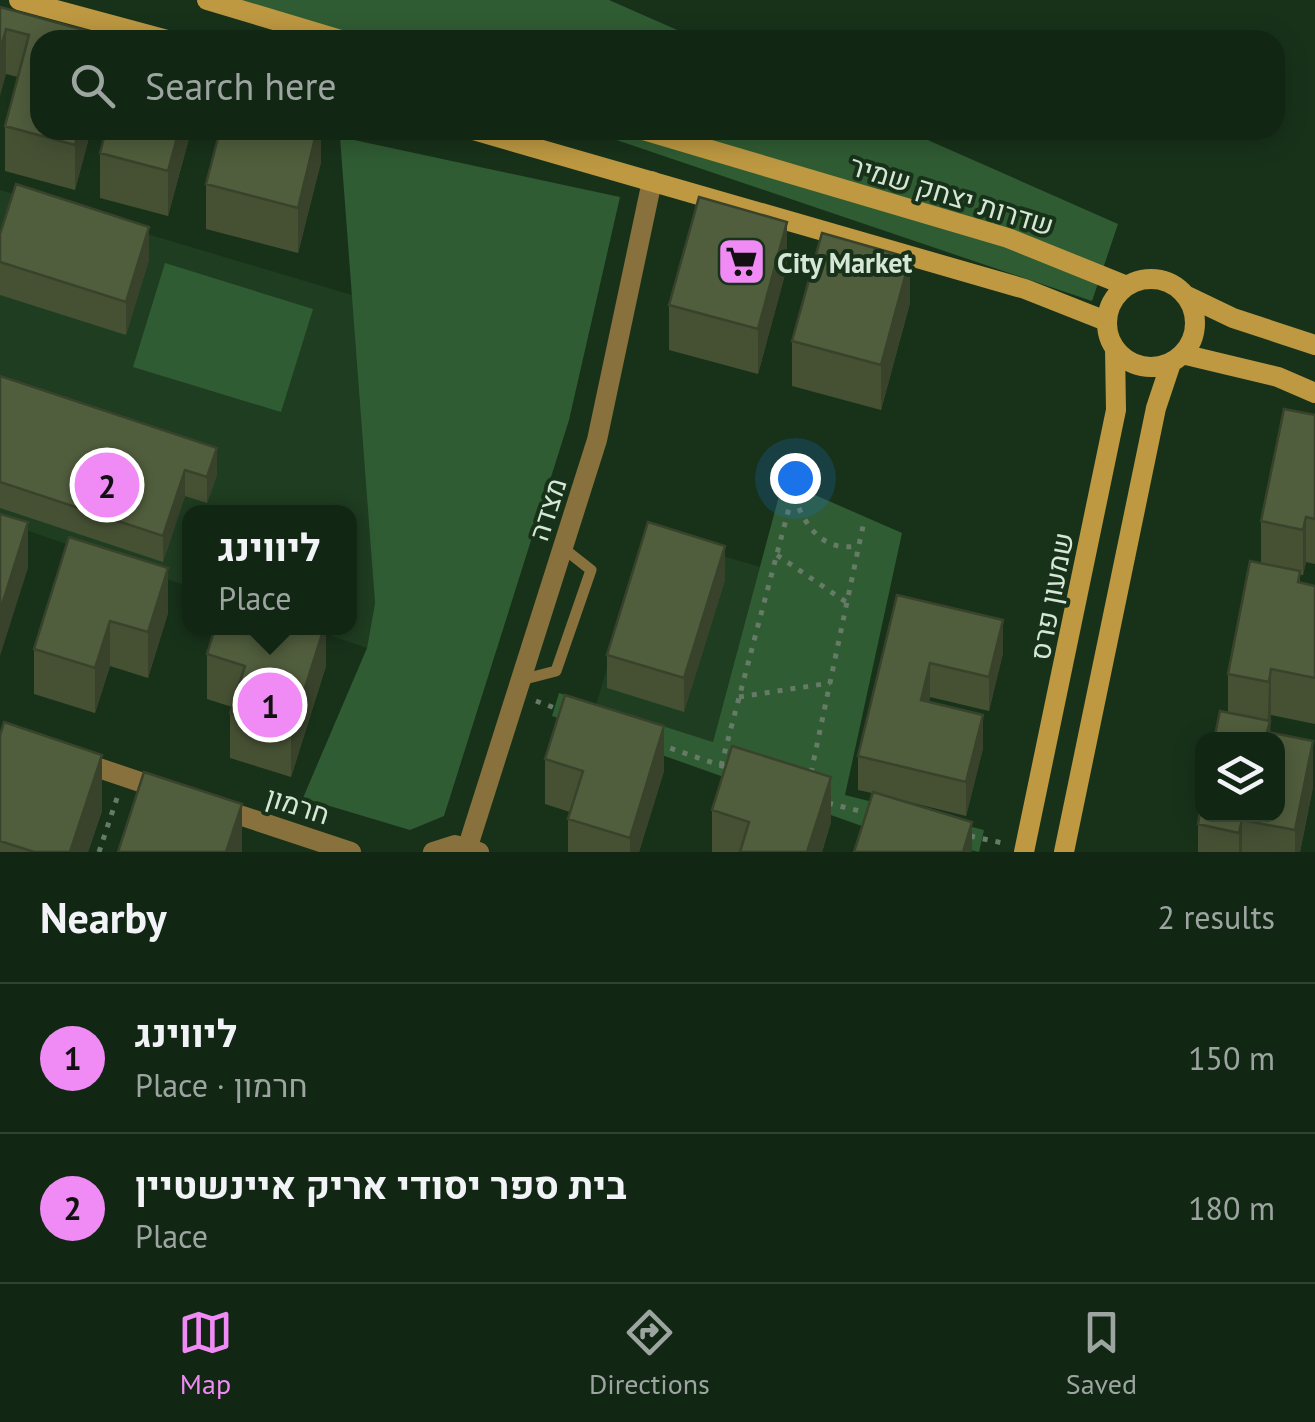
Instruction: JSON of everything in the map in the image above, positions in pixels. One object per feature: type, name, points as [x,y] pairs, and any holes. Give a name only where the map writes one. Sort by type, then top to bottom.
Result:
[{"type":"street","points":[[19,0],[130,30]]},
{"type":"street","points":[[207,0],[308,30]]},
{"type":"street","points":[[508,140],[1025,289],[1106,321]]},
{"type":"street","name":"שדרות יצחק שמיר","points":[[677,140],[1008,238],[1127,286]]},
{"type":"street","name":"מצדה","points":[[473,849],[518,688],[597,440],[652,181]]},
{"type":"street","points":[[1315,346],[1233,318],[1185,296],[1164,281],[1138,280],[1127,286],[1109,307],[1106,321],[1114,348],[1134,364],[1159,366],[1177,358],[1278,378],[1315,393]]},
{"type":"street","points":[[1064,852],[1159,395],[1195,332],[1192,306],[1185,296]]},
{"type":"street","name":"שמעון פרס","points":[[1025,850],[1116,410],[1114,348]]},
{"type":"street","name":"חרמון","points":[[54,753],[351,852]]},
{"type":"street","points":[[434,852],[455,845],[473,849]]},
{"type":"lane","points":[[518,688],[556,671],[591,570],[563,548]]},
{"type":"path","points":[[721,766],[793,493],[803,519],[818,538],[846,548],[858,546]]},
{"type":"path","points":[[810,777],[863,526]]},
{"type":"path","points":[[776,555],[846,602]]},
{"type":"path","points":[[739,697],[830,684]]},
{"type":"path","points":[[518,688],[572,714]]},
{"type":"path","points":[[646,740],[738,772]]},
{"type":"path","points":[[99,852],[125,776]]},
{"type":"path","points":[[822,801],[874,815]]},
{"type":"path","points":[[967,835],[1025,850]]},
{"type":"shaded area","points":[[198,0],[609,0],[677,30],[288,30]]},
{"type":"shaded area","points":[[340,140],[620,197],[569,420],[444,816],[410,830],[303,798],[367,648],[375,603]]},
{"type":"shaded area","points":[[617,140],[928,140],[1118,224],[1092,301]]},
{"type":"shaded area","points":[[0,190],[355,296],[375,603],[367,648],[329,635],[357,635],[357,505],[182,505],[182,584],[0,521]]},
{"type":"shaded area","points":[[165,263],[313,309],[281,412],[133,367]]},
{"type":"shaded area","points":[[783,481],[902,533],[845,795],[984,830],[979,852],[859,825],[552,716],[559,693],[713,742]]},
{"type":"shaded area","points":[[647,533],[760,567],[713,742],[596,705]]},
{"type":"building","points":[[0,7],[84,30],[30,30],[30,133],[5,126],[29,35],[6,29],[0,51]]},
{"type":"building","points":[[103,140],[176,140],[168,171],[100,153]]},
{"type":"building","points":[[217,140],[315,140],[298,208],[206,184]]},
{"type":"building","points":[[16,184],[149,227],[126,302],[0,262],[0,234]]},
{"type":"building","points":[[699,197],[787,222],[758,329],[669,305]]},
{"type":"building","points":[[822,233],[910,258],[881,365],[792,341]]},
{"type":"building","points":[[0,376],[217,448],[207,477],[185,470],[163,536],[0,482]]},
{"type":"building","points":[[1284,409],[1315,415],[1315,519],[1306,517],[1303,530],[1261,521]]},
{"type":"building","points":[[0,514],[28,522],[0,611]]},
{"type":"building","points":[[648,522],[725,546],[684,678],[607,655]]},
{"type":"building","points":[[69,537],[168,568],[148,632],[110,621],[95,668],[34,649]]},
{"type":"building","points":[[1250,561],[1300,571],[1298,582],[1315,586],[1315,678],[1271,669],[1269,682],[1228,674]]},
{"type":"building","points":[[897,595],[1003,620],[989,677],[930,663],[921,700],[983,715],[966,782],[858,756]]},
{"type":"building","points":[[213,635],[322,635],[291,732],[230,713],[245,666],[207,654]]},
{"type":"building","points":[[565,695],[664,726],[630,838],[568,819],[583,771],[545,759]]},
{"type":"building","points":[[1220,711],[1270,721],[1267,732],[1216,732]]},
{"type":"building","points":[[4,722],[102,755],[70,852],[34,852],[0,841],[0,736]]},
{"type":"building","points":[[1285,736],[1313,741],[1295,830],[1253,822],[1285,822]]},
{"type":"building","points":[[732,746],[831,777],[807,852],[740,852],[749,822],[712,810]]},
{"type":"building","points":[[144,772],[242,804],[226,852],[118,852]]},
{"type":"building","points":[[873,792],[972,822],[963,852],[854,852]]},
{"type":"building","points":[[1198,822],[1242,822],[1239,833]]},
{"type":"place","name":"City Market","points":[[742,262]]},
{"type":"place","name":"בית ספר יסודי אריק איינשטיין","points":[[107,485]]},
{"type":"place","name":"ליווינג","points":[[270,705]]}]
